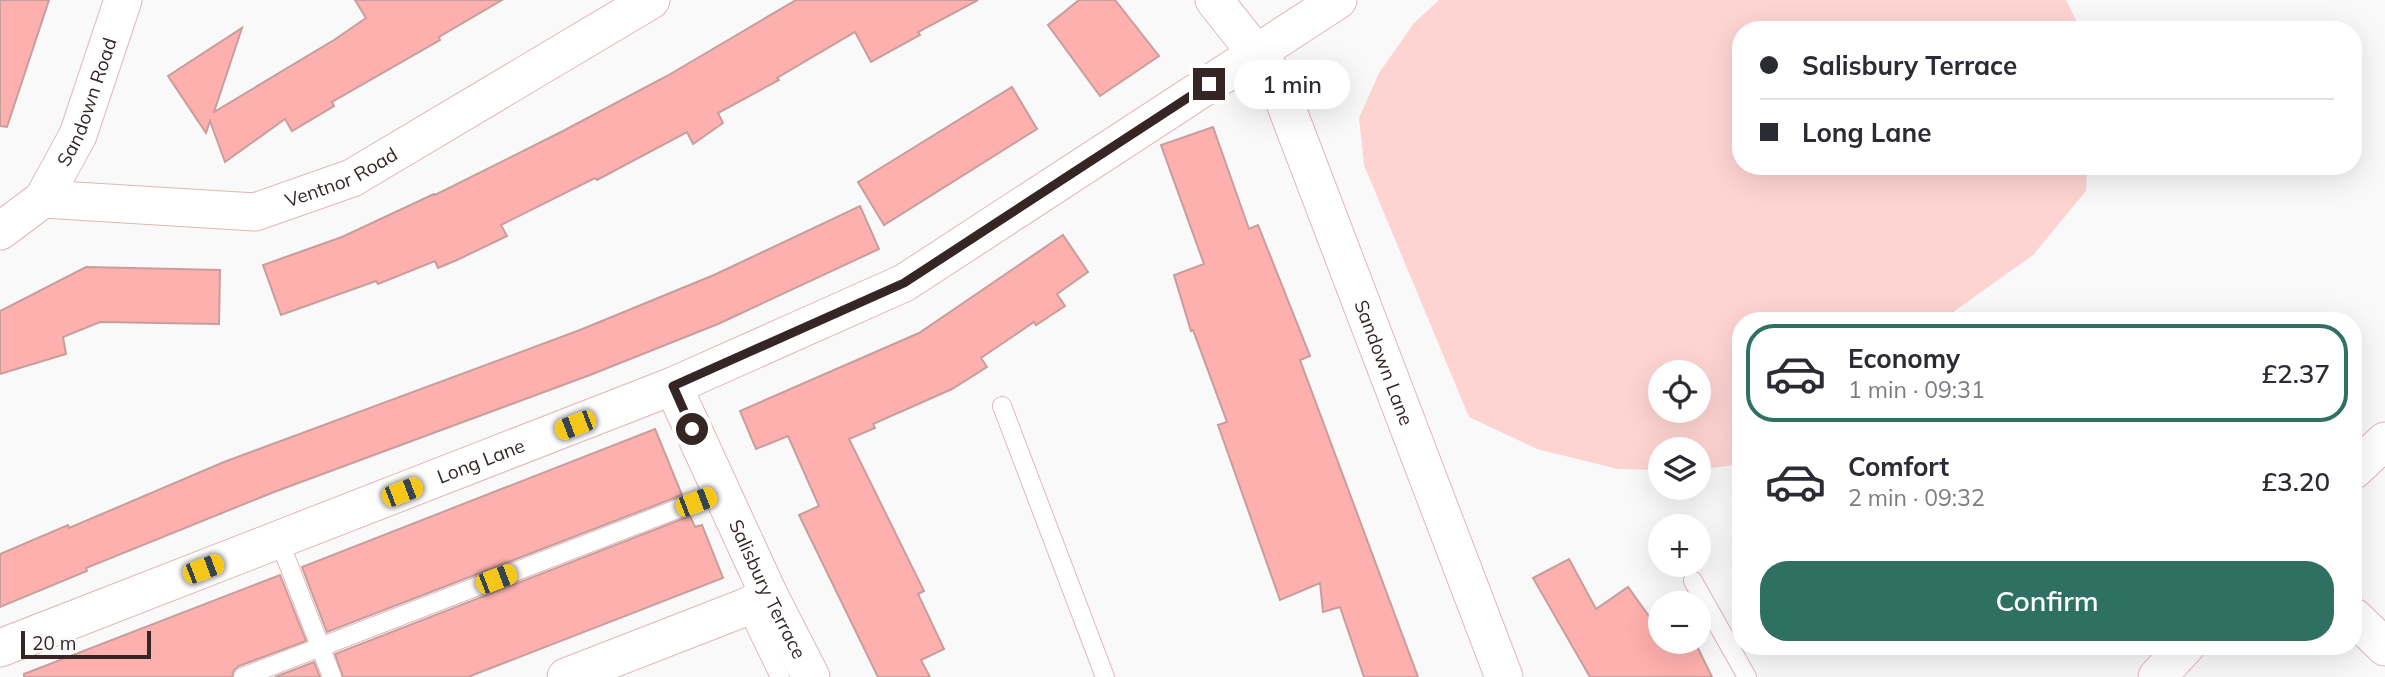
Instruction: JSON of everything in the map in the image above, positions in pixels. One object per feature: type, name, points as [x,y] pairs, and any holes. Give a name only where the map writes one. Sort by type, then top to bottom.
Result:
[{"type":"street","name":"Sandown Road","points":[[43,199],[78,135],[123,0]]},
{"type":"street","name":"Ventnor Road","points":[[43,199],[255,212],[352,178],[651,0]]},
{"type":"street","points":[[1214,0],[1256,54]]},
{"type":"street","name":"Long Lane","points":[[0,648],[673,386],[904,283],[1338,0]]},
{"type":"street","name":"Sandown Lane","points":[[1256,54],[1275,77],[1504,677]]},
{"type":"street","points":[[0,231],[43,199]]},
{"type":"street","name":"Salisbury Terrace","points":[[673,386],[721,492],[757,601],[811,677]]},
{"type":"street","points":[[2362,463],[2385,441]]},
{"type":"street","points":[[566,677],[635,665],[757,601]]},
{"type":"street","points":[[2362,625],[2385,647]]},
{"type":"street","points":[[2157,677],[2178,655]]},
{"type":"lane","points":[[1002,406],[1105,677]]},
{"type":"lane","points":[[243,677],[721,492]]},
{"type":"lane","points":[[279,540],[332,677]]},
{"type":"lane","points":[[1693,581],[1732,650]]},
{"type":"lane","points":[[757,601],[780,677]]},
{"type":"lane","points":[[1735,655],[1747,677]]},
{"type":"shaded area","points":[[1439,0],[2066,0],[2076,21],[1732,21],[1732,175],[2087,175],[2086,191],[2033,255],[1953,312],[1732,312],[1732,465],[1711,468],[1711,437],[1648,437],[1648,470],[1618,469],[1537,449],[1469,417],[1364,165],[1359,118],[1379,73],[1414,23]]},
{"type":"building","points":[[0,0],[49,0],[7,127],[0,126]]},
{"type":"building","points":[[355,0],[502,0],[439,37],[440,40],[332,102],[334,106],[292,131],[285,119],[225,162],[210,121],[206,133],[168,76],[242,28],[214,112],[366,18]]},
{"type":"building","points":[[796,0],[978,0],[918,32],[920,35],[871,62],[855,32],[777,78],[779,80],[718,113],[723,123],[693,144],[687,132],[597,180],[595,178],[501,225],[507,236],[457,260],[438,268],[435,261],[378,284],[376,281],[281,315],[263,265],[342,237],[435,195],[667,76]]},
{"type":"building","points":[[1079,0],[1115,0],[1159,56],[1100,96],[1048,25]]},
{"type":"building","points":[[1012,87],[1037,129],[884,225],[858,182]]},
{"type":"building","points":[[1213,127],[1249,229],[1258,225],[1310,356],[1300,360],[1418,677],[1364,677],[1340,607],[1323,612],[1320,583],[1280,600],[1218,425],[1227,422],[1193,330],[1191,331],[1174,275],[1204,264],[1161,145]]},
{"type":"building","points":[[860,206],[879,249],[718,324],[590,375],[274,492],[86,568],[87,571],[0,607],[0,554],[68,525],[69,528],[224,462],[580,330],[714,275]]},
{"type":"building","points":[[1063,235],[1088,272],[1057,294],[1065,306],[1036,325],[1034,322],[981,358],[987,367],[952,389],[873,424],[875,428],[849,439],[924,591],[918,594],[944,649],[921,660],[930,677],[878,677],[799,515],[819,506],[788,436],[756,449],[740,411],[919,333]]},
{"type":"building","points":[[86,267],[220,270],[219,324],[100,322],[63,337],[66,354],[0,374],[0,311]]},
{"type":"building","points":[[655,429],[682,495],[327,632],[302,567]]},
{"type":"building","points":[[690,516],[695,527],[702,525],[723,578],[468,677],[343,677],[335,654]]},
{"type":"building","points":[[1569,559],[1596,609],[1628,587],[1648,615],[1648,654],[1701,654],[1712,677],[1590,677],[1533,578]]},
{"type":"building","points":[[280,575],[306,641],[239,666],[232,677],[24,677],[24,674]]},
{"type":"building","points":[[314,662],[320,677],[275,677]]},
{"type":"route","points":[[692,429],[673,386],[904,283],[1209,84]]}]
